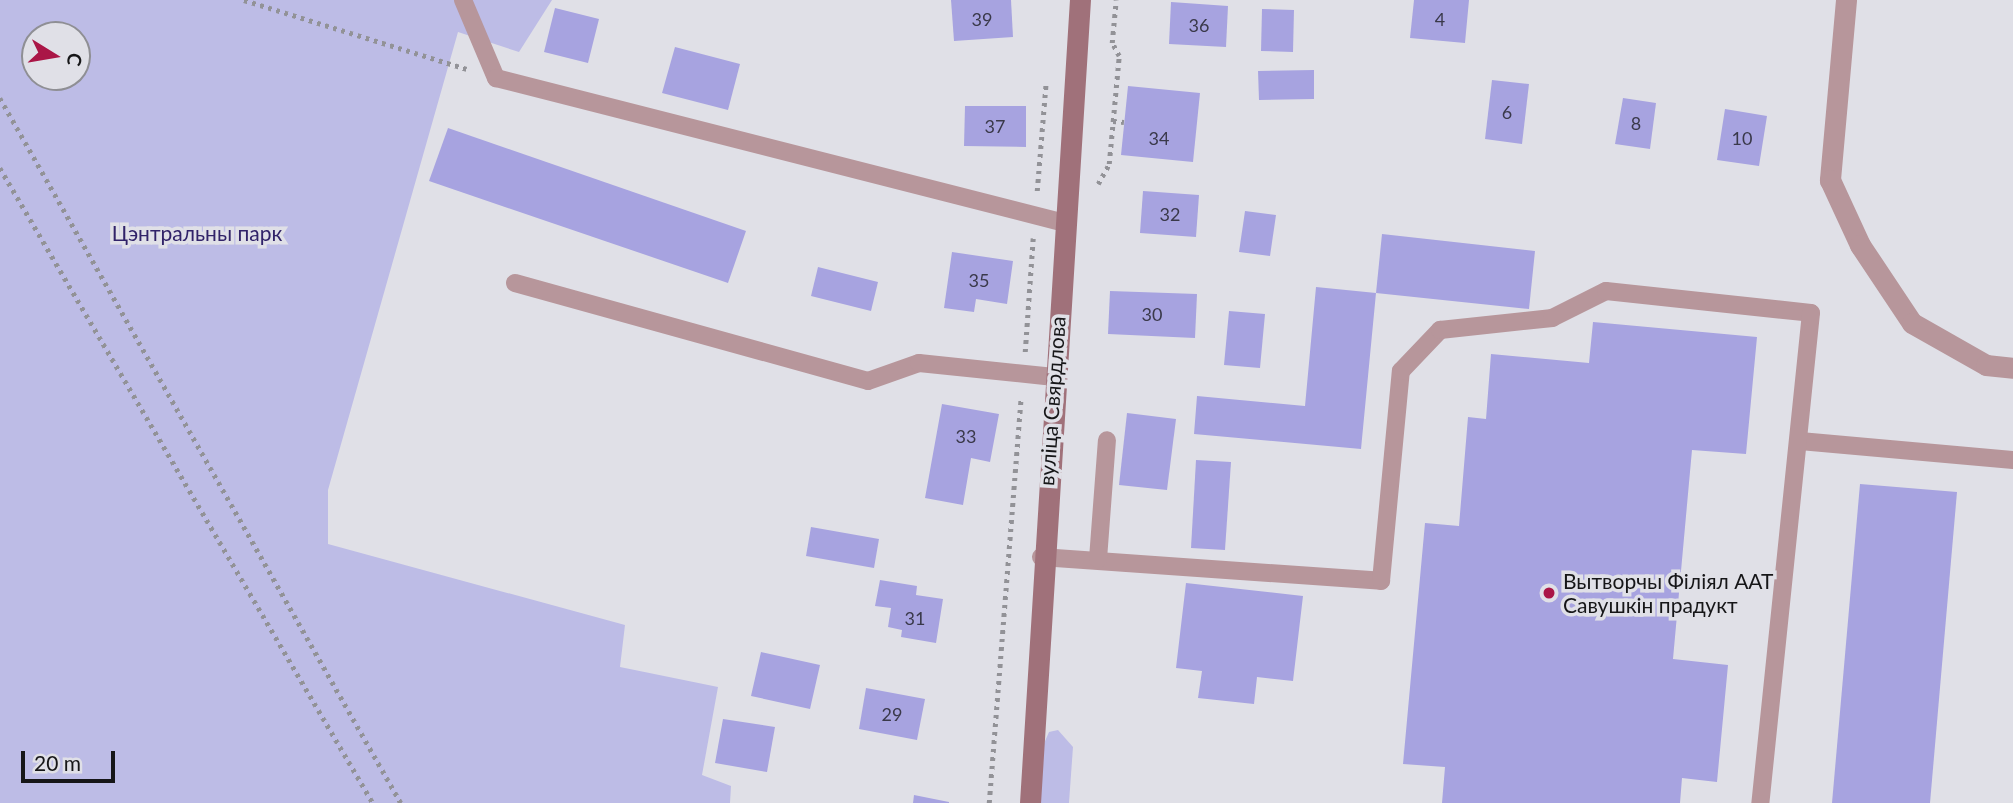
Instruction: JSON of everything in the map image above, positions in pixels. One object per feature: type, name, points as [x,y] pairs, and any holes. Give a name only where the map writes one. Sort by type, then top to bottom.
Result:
[{"type":"main road","name":"вуліца Свярдлова","points":[[1030,803],[1041,556],[1080,0]]},
{"type":"street","points":[[1846,0],[1830,180],[1860,245],[1912,323],[1986,365],[2013,369]]},
{"type":"lane","points":[[463,0],[496,78],[1065,223]]},
{"type":"lane","points":[[515,283],[868,382],[919,363],[1054,377]]},
{"type":"lane","points":[[1041,556],[1381,581],[1401,371],[1440,330],[1552,318],[1606,291],[1811,313],[1800,441],[1760,803]]},
{"type":"lane","points":[[1098,559],[1107,440]]},
{"type":"lane","points":[[1800,441],[2013,460]]},
{"type":"path","points":[[244,0],[496,78]]},
{"type":"path","points":[[989,803],[1046,73]]},
{"type":"path","points":[[0,98],[401,803]]},
{"type":"path","points":[[1113,121],[1124,122]]},
{"type":"path","points":[[0,168],[373,803]]},
{"type":"green space","name":"Цэнтральны парк","points":[[0,0],[552,0],[519,52],[458,32],[328,490],[328,544],[625,625],[620,667],[718,687],[702,775],[731,786],[730,803],[0,803]]},
{"type":"green space","points":[[1058,730],[1073,747],[1069,803],[1039,803],[1042,748],[1049,732]]},
{"type":"building","points":[[951,0],[1011,0],[1013,37],[954,41]]},
{"type":"building","points":[[1414,0],[1469,0],[1465,43],[1410,38]]},
{"type":"building","points":[[1171,2],[1228,6],[1226,47],[1169,44]]},
{"type":"building","points":[[555,8],[599,19],[588,63],[544,52]]},
{"type":"building","points":[[1262,9],[1294,10],[1293,52],[1261,51]]},
{"type":"building","points":[[675,47],[740,64],[728,110],[662,93]]},
{"type":"building","points":[[1314,70],[1314,99],[1259,100],[1258,71]]},
{"type":"building","points":[[1492,80],[1529,84],[1522,144],[1485,139]]},
{"type":"building","points":[[1128,86],[1200,93],[1193,162],[1121,155]]},
{"type":"building","points":[[1623,98],[1656,103],[1650,149],[1615,144]]},
{"type":"building","points":[[965,106],[1026,106],[1026,147],[964,146]]},
{"type":"building","points":[[1725,109],[1767,116],[1759,166],[1717,160]]},
{"type":"building","points":[[448,128],[746,231],[728,283],[429,181]]},
{"type":"building","points":[[1143,191],[1199,195],[1196,237],[1140,233]]},
{"type":"building","points":[[1245,211],[1276,215],[1270,256],[1239,252]]},
{"type":"building","points":[[1382,234],[1535,251],[1529,309],[1376,293]]},
{"type":"building","points":[[952,252],[1013,261],[1007,304],[976,299],[974,312],[944,308]]},
{"type":"building","points":[[818,267],[878,282],[871,311],[811,296]]},
{"type":"building","points":[[1316,287],[1376,293],[1361,449],[1194,434],[1197,396],[1305,406]]},
{"type":"building","points":[[1110,291],[1197,294],[1195,338],[1108,334]]},
{"type":"building","points":[[1229,311],[1265,314],[1260,368],[1224,365]]},
{"type":"building","name":"Вытворчы Філіял ААТ Савушкін прадукт","points":[[1593,322],[1757,337],[1746,454],[1692,450],[1673,659],[1728,665],[1717,782],[1682,778],[1680,803],[1442,803],[1445,767],[1403,764],[1425,523],[1459,526],[1468,417],[1486,419],[1491,354],[1589,363]]},
{"type":"building","points":[[942,404],[999,414],[990,462],[971,458],[963,505],[925,498]]},
{"type":"building","points":[[1127,413],[1176,419],[1167,490],[1119,485]]},
{"type":"building","points":[[1196,460],[1231,462],[1225,550],[1191,548]]},
{"type":"building","points":[[1860,484],[1957,492],[1930,803],[1832,803]]},
{"type":"building","points":[[811,527],[879,539],[874,568],[806,556]]},
{"type":"building","points":[[880,580],[917,586],[916,595],[943,599],[936,643],[901,637],[902,630],[888,627],[891,608],[875,606]]},
{"type":"building","points":[[1186,583],[1303,596],[1293,681],[1257,677],[1254,704],[1198,698],[1202,671],[1176,668]]},
{"type":"building","points":[[761,652],[820,665],[810,709],[751,696]]},
{"type":"building","points":[[866,688],[925,699],[917,740],[859,729]]},
{"type":"building","points":[[723,719],[775,727],[767,772],[715,763]]},
{"type":"building","points":[[914,795],[949,802],[949,803],[913,803]]},
{"type":"place","name":"Вытворчы Філіял ААТ Савушкін прадукт","points":[[1549,593]]}]
